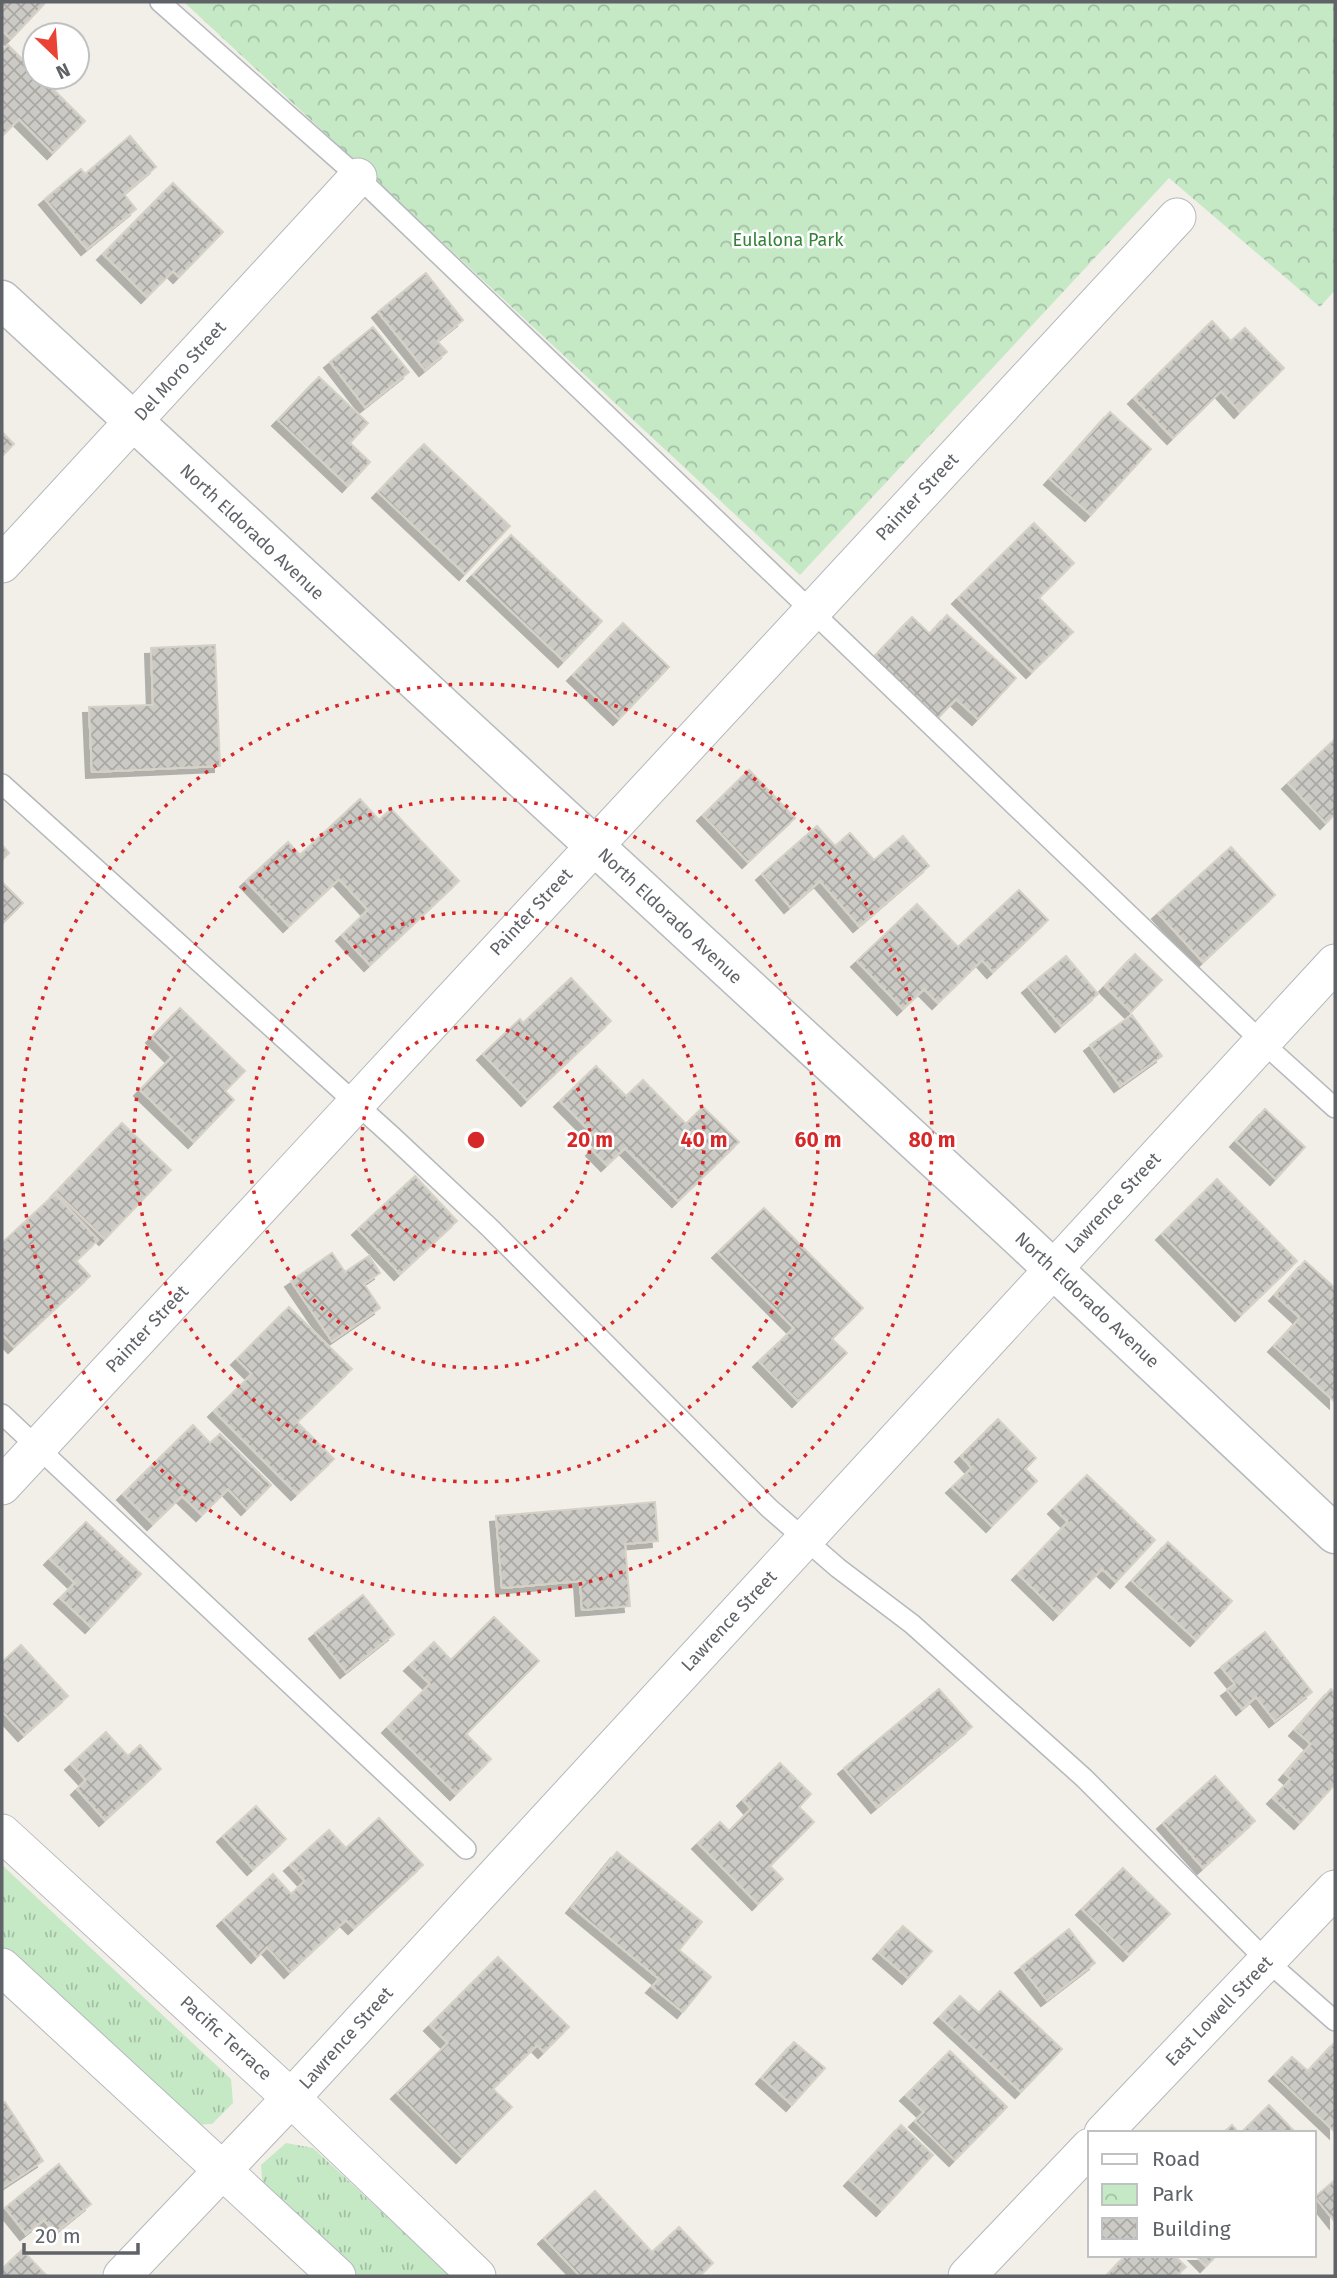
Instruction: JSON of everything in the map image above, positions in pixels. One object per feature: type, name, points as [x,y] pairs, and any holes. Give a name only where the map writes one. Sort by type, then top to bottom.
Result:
[{"type":"street","name":"Del Moro Street","points":[[2,564],[358,177]]},
{"type":"street","name":"Painter Street","points":[[2,1486],[593,845],[1177,218]]},
{"type":"street","name":"North Eldorado Avenue","points":[[2,300],[1054,1268],[1335,1534]]},
{"type":"street","name":"Lawrence Street","points":[[122,2276],[291,2098],[1335,963]]},
{"type":"street","name":"Pacific Terrace","points":[[2,1833],[291,2098],[477,2276]]},
{"type":"street","name":"East Lowell Street","points":[[1106,2131],[1335,1888]]},
{"type":"street","points":[[2,1967],[337,2276]]},
{"type":"street","points":[[967,2276],[1088,2149]]},
{"type":"lane","points":[[160,2],[358,177],[810,612],[1262,1042],[1335,1108]]},
{"type":"lane","points":[[2,784],[490,1228],[760,1498],[838,1568],[912,1624],[1084,1778],[1267,1961],[1335,2021]]},
{"type":"lane","points":[[2,1414],[466,1849]]},
{"type":"green space","name":"Eulalona Park","points":[[184,2],[1335,2],[1335,290],[1320,307],[1169,178],[800,575]]},
{"type":"green space","points":[[2,1865],[231,2079],[233,2103],[212,2124],[186,2125],[2,1954]]},
{"type":"green space","points":[[286,2143],[313,2148],[451,2276],[356,2276],[263,2190],[261,2165]]},
{"type":"building","points":[[2,2],[46,2],[28,21],[21,21],[21,28],[11,39],[2,30]]},
{"type":"building","points":[[8,45],[21,58],[21,91],[55,91],[85,121],[53,153],[19,119],[2,136],[2,51]]},
{"type":"building","points":[[130,136],[156,167],[124,194],[136,209],[87,249],[45,199],[81,169],[85,174]]},
{"type":"building","points":[[173,183],[223,232],[179,277],[173,271],[147,297],[103,254]]},
{"type":"building","points":[[426,273],[463,320],[437,341],[447,352],[425,370],[378,312]]},
{"type":"building","points":[[1212,321],[1231,341],[1245,328],[1284,368],[1240,412],[1221,391],[1173,438],[1134,398]]},
{"type":"building","points":[[373,327],[409,372],[365,407],[330,362]]},
{"type":"building","points":[[319,377],[368,423],[350,443],[370,462],[348,486],[278,420]]},
{"type":"building","points":[[1110,412],[1151,449],[1091,515],[1050,479]]},
{"type":"building","points":[[2,432],[14,444],[2,456]]},
{"type":"building","points":[[424,444],[510,526],[465,574],[378,492]]},
{"type":"building","points":[[1034,523],[1074,563],[1039,598],[1073,632],[1032,672],[958,598]]},
{"type":"building","points":[[511,535],[602,621],[564,661],[473,575]]},
{"type":"building","points":[[947,615],[1016,678],[978,719],[956,699],[937,719],[872,659],[912,617],[930,634]]},
{"type":"building","points":[[623,623],[669,667],[619,719],[573,675]]},
{"type":"building","points":[[215,645],[220,766],[92,772],[89,707],[153,705],[151,648]]},
{"type":"building","points":[[1335,739],[1335,814],[1326,823],[1288,783]]},
{"type":"building","points":[[749,770],[795,818],[748,862],[703,815]]},
{"type":"building","points":[[360,799],[379,820],[391,809],[459,881],[370,965],[342,935],[368,910],[339,879],[289,926],[246,881],[288,842],[300,855]]},
{"type":"building","points":[[817,826],[835,846],[850,833],[874,860],[903,836],[929,866],[859,926],[820,881],[790,907],[762,874]]},
{"type":"building","points":[[2,845],[9,853],[2,860]]},
{"type":"building","points":[[1231,847],[1275,895],[1203,962],[1158,913]]},
{"type":"building","points":[[2,882],[23,903],[4,922],[2,919]]},
{"type":"building","points":[[1019,890],[1048,920],[993,972],[982,960],[938,1003],[924,989],[903,1009],[857,961],[917,904],[958,947]]},
{"type":"building","points":[[1135,954],[1162,980],[1131,1012],[1105,986]]},
{"type":"building","points":[[1066,956],[1098,994],[1061,1026],[1028,987]]},
{"type":"building","points":[[571,978],[611,1021],[527,1100],[483,1054],[520,1019],[523,1023]]},
{"type":"building","points":[[180,1008],[245,1071],[225,1091],[234,1100],[194,1142],[140,1090],[172,1057],[152,1037]]},
{"type":"building","points":[[1132,1015],[1162,1056],[1120,1086],[1090,1045]]},
{"type":"building","points":[[596,1066],[626,1096],[643,1080],[686,1124],[703,1107],[739,1142],[678,1201],[625,1148],[607,1165],[592,1150],[600,1141],[560,1101]]},
{"type":"building","points":[[1265,1109],[1305,1147],[1276,1179],[1236,1141]]},
{"type":"building","points":[[122,1123],[171,1170],[105,1239],[56,1192]]},
{"type":"building","points":[[415,1176],[457,1221],[400,1274],[358,1229]]},
{"type":"building","points":[[1217,1179],[1297,1261],[1241,1315],[1162,1234]]},
{"type":"building","points":[[55,1194],[98,1240],[76,1261],[90,1276],[14,1347],[2,1334],[2,1243]]},
{"type":"building","points":[[764,1208],[863,1308],[832,1339],[847,1353],[798,1401],[759,1361],[794,1328],[718,1252]]},
{"type":"building","points":[[332,1253],[345,1272],[369,1256],[380,1273],[364,1284],[380,1308],[332,1341],[291,1281]]},
{"type":"building","points":[[1305,1261],[1335,1288],[1335,1402],[1274,1346],[1300,1318],[1275,1295]]},
{"type":"building","points":[[289,1307],[352,1369],[297,1422],[334,1459],[297,1494],[214,1411],[252,1374],[237,1359]]},
{"type":"building","points":[[998,1419],[1036,1458],[1025,1469],[1037,1481],[992,1526],[952,1487],[972,1468],[961,1456]]},
{"type":"building","points":[[193,1425],[210,1443],[220,1434],[271,1485],[247,1509],[228,1489],[202,1515],[182,1496],[153,1524],[123,1494]]},
{"type":"building","points":[[1087,1475],[1155,1540],[1116,1582],[1102,1569],[1059,1614],[1018,1574],[1068,1522],[1054,1508]]},
{"type":"building","points":[[655,1502],[658,1541],[625,1544],[630,1606],[582,1610],[580,1581],[502,1588],[496,1516]]},
{"type":"building","points":[[86,1522],[141,1574],[91,1627],[60,1598],[75,1583],[50,1559]]},
{"type":"building","points":[[1168,1542],[1232,1601],[1196,1640],[1132,1581]]},
{"type":"building","points":[[363,1595],[394,1634],[346,1672],[315,1633]]},
{"type":"building","points":[[494,1617],[539,1661],[466,1734],[491,1759],[456,1794],[388,1727],[430,1684],[410,1665],[434,1642],[451,1660]]},
{"type":"building","points":[[1265,1632],[1312,1692],[1275,1721],[1256,1697],[1242,1709],[1227,1690],[1235,1684],[1221,1667]]},
{"type":"building","points":[[21,1645],[68,1696],[24,1735],[2,1711],[2,1662]]},
{"type":"building","points":[[939,1689],[972,1727],[877,1807],[844,1768]]},
{"type":"building","points":[[1331,1689],[1335,1693],[1335,1784],[1300,1823],[1273,1798],[1291,1779],[1285,1774],[1311,1744],[1295,1730]]},
{"type":"building","points":[[106,1732],[128,1756],[140,1745],[161,1769],[105,1820],[77,1789],[86,1780],[71,1764]]},
{"type":"building","points":[[780,1763],[811,1794],[799,1807],[814,1822],[770,1866],[783,1879],[758,1904],[698,1843],[720,1822],[729,1831],[751,1809],[743,1800]]},
{"type":"building","points":[[1215,1776],[1255,1821],[1203,1868],[1163,1823]]},
{"type":"building","points":[[256,1806],[286,1839],[253,1869],[223,1836]]},
{"type":"building","points":[[379,1818],[423,1865],[354,1928],[346,1920],[290,1972],[267,1947],[257,1957],[223,1920],[273,1874],[291,1894],[305,1881],[290,1865],[329,1830],[346,1848]]},
{"type":"building","points":[[617,1852],[702,1922],[679,1950],[711,1977],[683,2012],[652,1987],[659,1979],[572,1907]]},
{"type":"building","points":[[1123,1868],[1170,1914],[1129,1955],[1082,1909]]},
{"type":"building","points":[[903,1926],[932,1951],[908,1978],[879,1953]]},
{"type":"building","points":[[1069,1929],[1095,1963],[1047,2000],[1021,1967]]},
{"type":"building","points":[[498,1957],[569,2027],[544,2052],[537,2045],[493,2089],[512,2107],[462,2157],[397,2093],[448,2043],[430,2025]]},
{"type":"building","points":[[1000,1991],[1062,2049],[1021,2092],[940,2017],[960,1996],[979,2013]]},
{"type":"building","points":[[794,2042],[825,2068],[792,2105],[762,2078]]},
{"type":"building","points":[[1335,2042],[1335,2132],[1275,2075],[1292,2057],[1308,2071]]},
{"type":"building","points":[[950,2051],[1007,2107],[955,2160],[915,2121],[924,2112],[906,2095]]},
{"type":"building","points":[[5,2102],[43,2161],[2,2188],[2,2104]]},
{"type":"building","points":[[1269,2105],[1294,2131],[1243,2131]]},
{"type":"building","points":[[901,2125],[933,2155],[882,2210],[850,2180]]},
{"type":"building","points":[[1232,2125],[1237,2131],[1225,2131]]},
{"type":"building","points":[[59,2164],[91,2204],[55,2233],[44,2220],[26,2234],[5,2208]]},
{"type":"building","points":[[1335,2180],[1335,2222],[1316,2198]]},
{"type":"building","points":[[595,2191],[652,2252],[679,2227],[713,2263],[699,2276],[580,2276],[544,2238]]},
{"type":"building","points":[[22,2250],[47,2276],[2,2276],[2,2269]]},
{"type":"building","points":[[1124,2257],[1176,2257],[1186,2267],[1176,2276],[1106,2276]]},
{"type":"building","points":[[1197,2257],[1215,2257],[1206,2266]]}]
